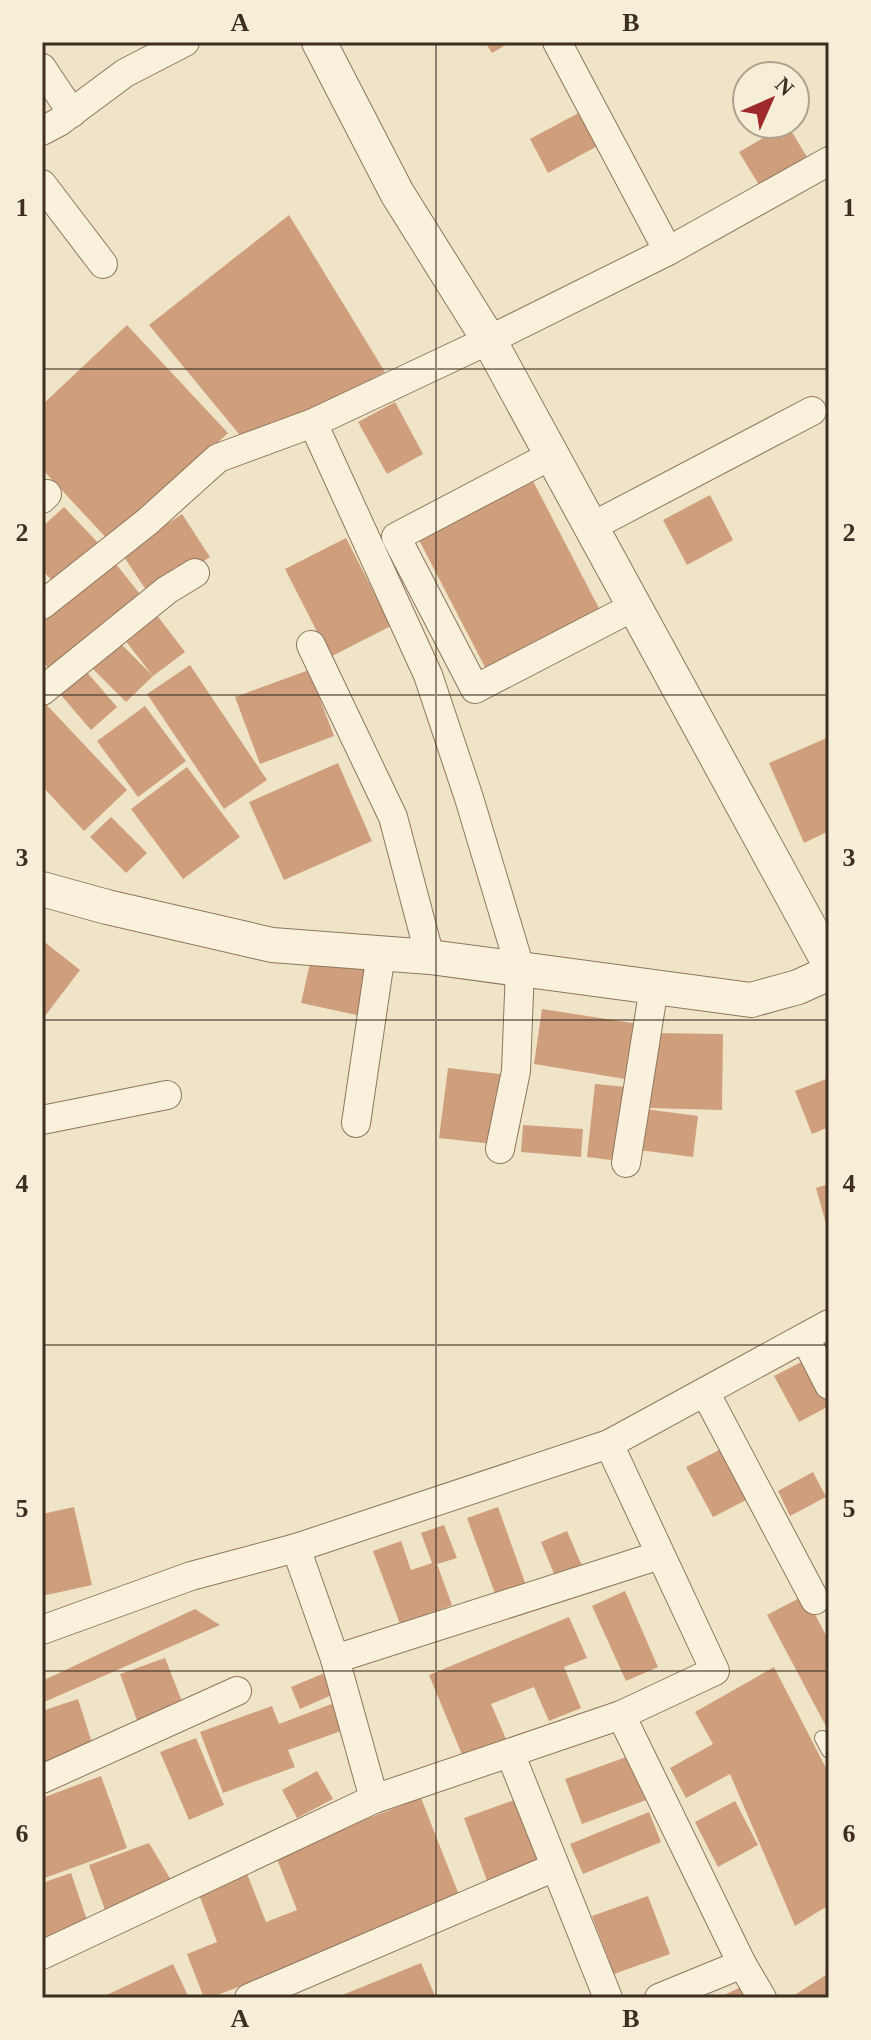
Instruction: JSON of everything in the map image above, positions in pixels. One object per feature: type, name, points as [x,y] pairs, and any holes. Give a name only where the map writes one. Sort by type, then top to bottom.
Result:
[{"type":"street","points":[[42,131],[72,113],[125,73],[185,42]]},
{"type":"street","points":[[319,42],[397,193],[489,340],[829,963]]},
{"type":"street","points":[[557,42],[668,251]]},
{"type":"street","points":[[42,68],[72,113]]},
{"type":"street","points":[[42,605],[147,522],[218,458],[313,423],[489,340],[668,251],[829,161]]},
{"type":"street","points":[[42,184],[103,264]]},
{"type":"street","points":[[591,527],[812,411]]},
{"type":"street","points":[[313,423],[428,675],[520,968],[516,1071],[500,1149]]},
{"type":"street","points":[[552,455],[396,537],[475,689],[635,606]]},
{"type":"street","points":[[42,691],[167,590],[195,573]]},
{"type":"street","points":[[311,645],[393,817],[430,957]]},
{"type":"street","points":[[42,889],[272,945],[430,957],[751,1000],[798,987],[829,973]]},
{"type":"street","points":[[356,1123],[381,953]]},
{"type":"street","points":[[626,1163],[654,987]]},
{"type":"street","points":[[42,1120],[167,1095]]},
{"type":"street","points":[[42,1630],[191,1576],[296,1548],[609,1444],[829,1324]]},
{"type":"street","points":[[805,1338],[829,1385]]},
{"type":"street","points":[[705,1392],[815,1600]]},
{"type":"street","points":[[42,1955],[374,1799],[621,1715],[715,1671],[609,1444]]},
{"type":"street","points":[[296,1548],[335,1659],[374,1799]]},
{"type":"street","points":[[335,1659],[660,1555]]},
{"type":"street","points":[[42,1779],[237,1691]]},
{"type":"street","points":[[621,1715],[742,1964],[762,1998]]},
{"type":"street","points":[[510,1753],[608,1998]]},
{"type":"street","points":[[249,1998],[555,1867]]},
{"type":"street","points":[[659,1998],[742,1964]]},
{"type":"building","points":[[485,42],[511,42],[492,53]]},
{"type":"building","points":[[584,110],[603,143],[548,173],[530,139]]},
{"type":"building","points":[[760,140],[797,140],[807,157],[759,185],[739,152]]},
{"type":"building","points":[[289,215],[385,372],[248,445],[149,325]]},
{"type":"building","points":[[127,325],[228,433],[111,543],[42,469],[42,405]]},
{"type":"building","points":[[395,402],[423,454],[387,474],[358,422]]},
{"type":"building","points":[[533,481],[603,616],[489,675],[419,540]]},
{"type":"building","points":[[710,495],[733,540],[687,565],[663,520]]},
{"type":"building","points":[[64,507],[103,548],[60,589],[42,570],[42,527]]},
{"type":"building","points":[[182,514],[210,557],[150,596],[122,554]]},
{"type":"building","points":[[346,538],[391,626],[330,657],[285,569]]},
{"type":"building","points":[[108,554],[147,603],[55,677],[42,660],[42,612]]},
{"type":"building","points":[[153,610],[185,652],[153,676],[121,635]]},
{"type":"building","points":[[114,637],[153,676],[126,702],[87,663]]},
{"type":"building","points":[[80,664],[117,707],[91,730],[54,687]]},
{"type":"building","points":[[190,665],[267,780],[224,809],[147,694]]},
{"type":"building","points":[[309,670],[334,736],[260,764],[235,697]]},
{"type":"building","points":[[42,700],[127,790],[84,831],[42,786]]},
{"type":"building","points":[[145,706],[186,761],[138,797],[97,741]]},
{"type":"building","points":[[829,737],[829,831],[804,843],[769,763]]},
{"type":"building","points":[[338,763],[372,841],[284,880],[249,802]]},
{"type":"building","points":[[187,767],[240,837],[183,879],[131,809]]},
{"type":"building","points":[[111,817],[147,853],[126,873],[90,837]]},
{"type":"building","points":[[42,940],[80,970],[42,1020]]},
{"type":"building","points":[[311,959],[370,971],[361,1016],[301,1003]]},
{"type":"building","points":[[542,1009],[639,1024],[631,1080],[534,1064]]},
{"type":"building","points":[[650,1033],[723,1034],[722,1110],[649,1108]]},
{"type":"building","points":[[448,1068],[500,1074],[492,1144],[439,1138]]},
{"type":"building","points":[[829,1078],[829,1127],[812,1134],[795,1091]]},
{"type":"building","points":[[595,1084],[627,1087],[619,1161],[587,1157]]},
{"type":"building","points":[[645,1109],[698,1116],[693,1157],[639,1150]]},
{"type":"building","points":[[523,1125],[583,1129],[581,1157],[521,1152]]},
{"type":"building","points":[[829,1184],[829,1231],[828,1231],[816,1188]]},
{"type":"building","points":[[807,1359],[829,1400],[829,1406],[799,1422],[774,1376]]},
{"type":"building","points":[[729,1445],[756,1495],[713,1517],[686,1467]]},
{"type":"building","points":[[813,1472],[826,1497],[790,1516],[778,1491]]},
{"type":"building","points":[[74,1507],[92,1585],[42,1596],[42,1514]]},
{"type":"building","points":[[498,1507],[527,1588],[497,1599],[467,1518]]},
{"type":"building","points":[[444,1525],[457,1558],[437,1564],[452,1605],[400,1624],[373,1551],[401,1541],[411,1570],[432,1563],[421,1533]]},
{"type":"building","points":[[567,1531],[586,1575],[559,1586],[541,1542]]},
{"type":"building","points":[[625,1591],[658,1667],[626,1681],[592,1606]]},
{"type":"building","points":[[805,1595],[829,1641],[829,1732],[767,1615]]},
{"type":"building","points":[[195,1609],[220,1625],[42,1703],[42,1681]]},
{"type":"building","points":[[569,1617],[587,1658],[564,1667],[581,1708],[549,1721],[534,1687],[491,1704],[506,1739],[463,1757],[429,1675]]},
{"type":"building","points":[[165,1658],[185,1709],[139,1726],[120,1674]]},
{"type":"building","points":[[774,1667],[829,1774],[829,1905],[795,1926],[730,1774],[686,1798],[670,1768],[713,1744],[695,1712]]},
{"type":"building","points":[[332,1670],[341,1691],[300,1709],[291,1687]]},
{"type":"building","points":[[78,1699],[94,1749],[42,1765],[42,1711]]},
{"type":"building","points":[[334,1703],[344,1730],[288,1750],[295,1767],[223,1793],[200,1732],[272,1706],[279,1724]]},
{"type":"building","points":[[196,1738],[224,1805],[189,1820],[160,1752]]},
{"type":"building","points":[[632,1755],[649,1799],[582,1824],[565,1779]]},
{"type":"building","points":[[317,1771],[333,1799],[297,1818],[282,1790]]},
{"type":"building","points":[[101,1776],[127,1848],[42,1879],[42,1798]]},
{"type":"building","points":[[421,1798],[461,1900],[204,1998],[187,1954],[217,1942],[197,1889],[244,1866],[266,1922],[297,1910],[275,1854]]},
{"type":"building","points":[[517,1799],[543,1869],[490,1889],[464,1818]]},
{"type":"building","points":[[735,1801],[758,1845],[718,1867],[695,1822]]},
{"type":"building","points":[[649,1812],[661,1842],[583,1874],[570,1844]]},
{"type":"building","points":[[149,1843],[171,1880],[106,1913],[89,1865]]},
{"type":"building","points":[[71,1873],[89,1926],[42,1942],[42,1883]]},
{"type":"building","points":[[648,1896],[670,1954],[614,1974],[592,1916]]},
{"type":"building","points":[[421,1963],[436,1998],[335,1998]]},
{"type":"building","points":[[173,1964],[189,1998],[100,1998]]},
{"type":"building","points":[[829,1973],[829,1998],[790,1998]]},
{"type":"building","points":[[743,1986],[749,1998],[718,1998]]}]
